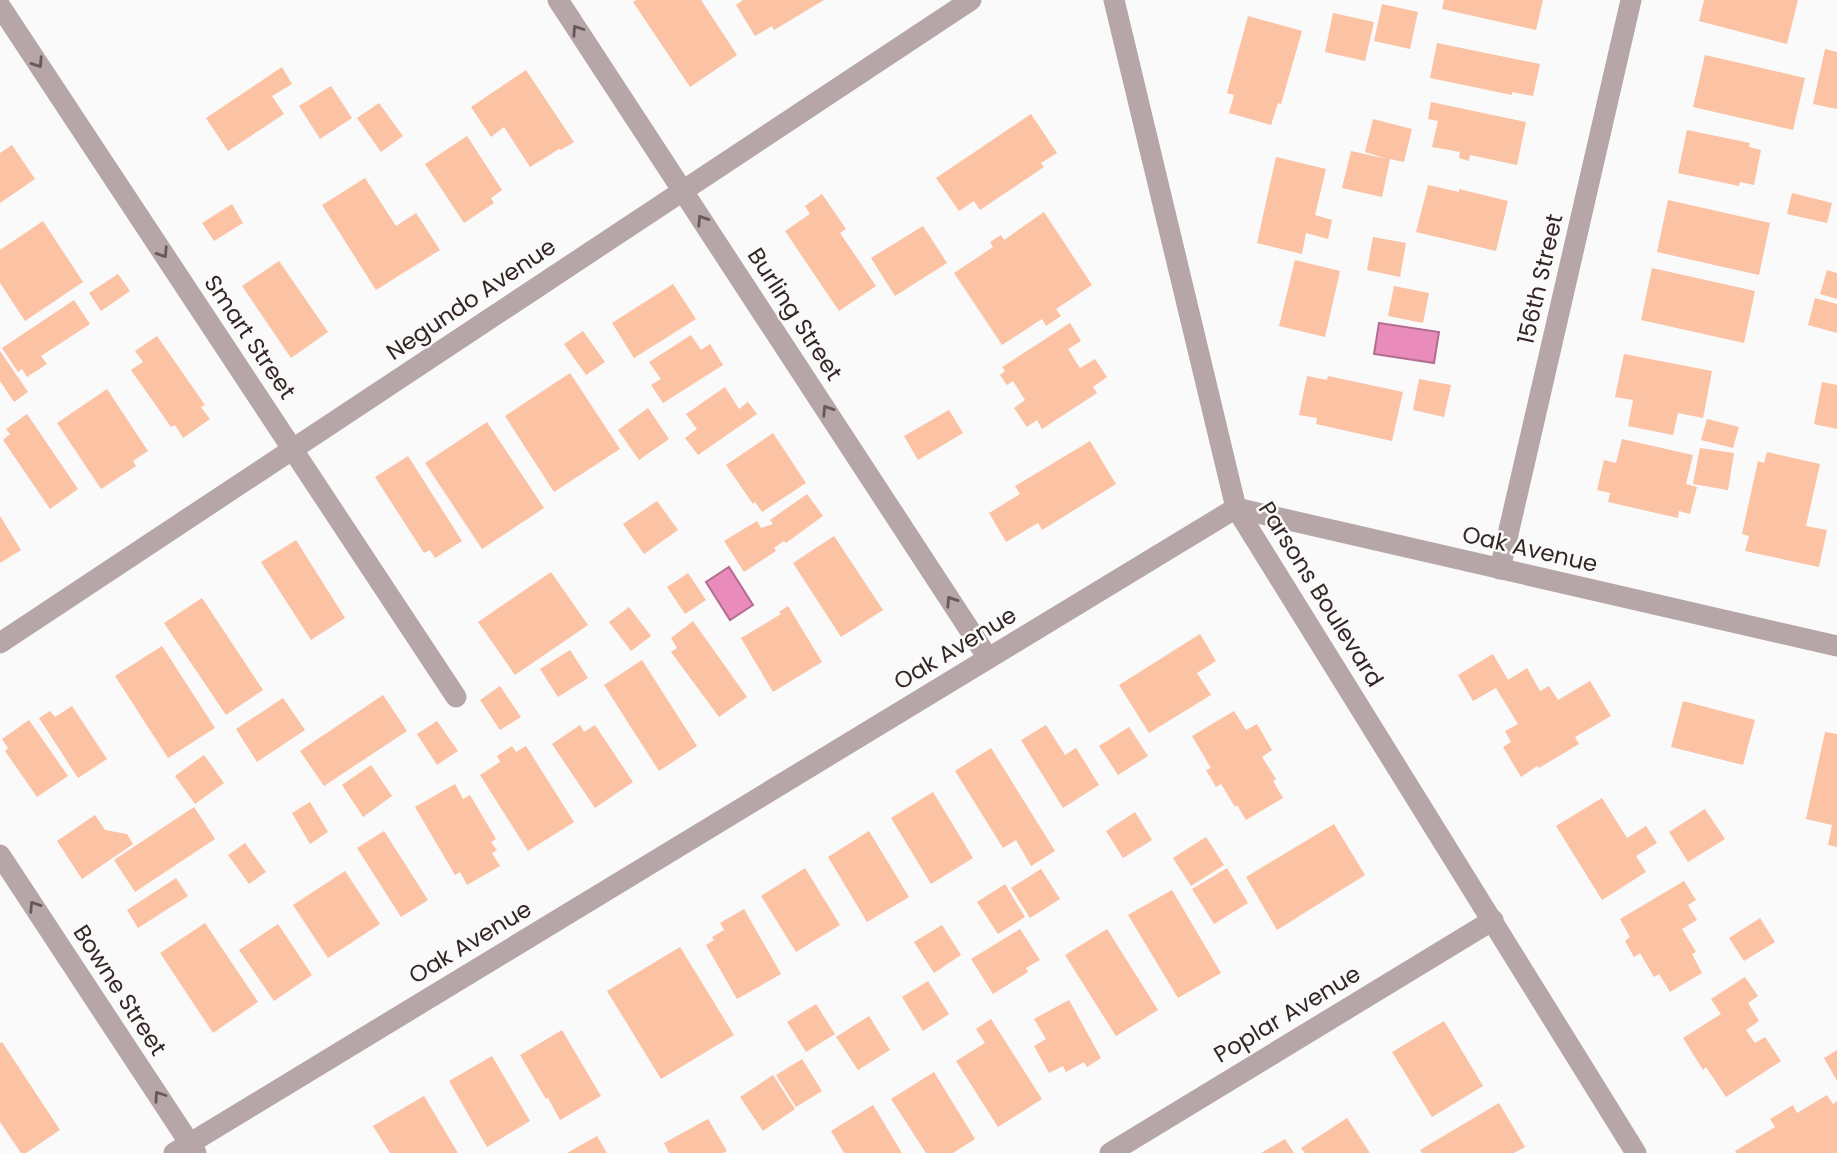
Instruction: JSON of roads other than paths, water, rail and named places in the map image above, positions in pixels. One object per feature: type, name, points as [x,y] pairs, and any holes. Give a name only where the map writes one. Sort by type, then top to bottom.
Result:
[{"type":"street","name":"Burling Street","points":[[558,0],[988,658]]},
{"type":"street","name":"Negundo Avenue","points":[[0,643],[971,0]]},
{"type":"street","name":"Parsons Boulevard","points":[[1114,0],[1236,508],[1636,1153]]},
{"type":"street","name":"156th Street","points":[[1500,569],[1631,0]]},
{"type":"street","name":"Smart Street","points":[[0,6],[456,697]]},
{"type":"street","name":"Oak Avenue","points":[[187,1150],[1236,508],[1837,646]]},
{"type":"street","name":"Bowne Street","points":[[0,855],[187,1150]]},
{"type":"street","name":"Poplar Avenue","points":[[1110,1153],[1493,919]]}]
